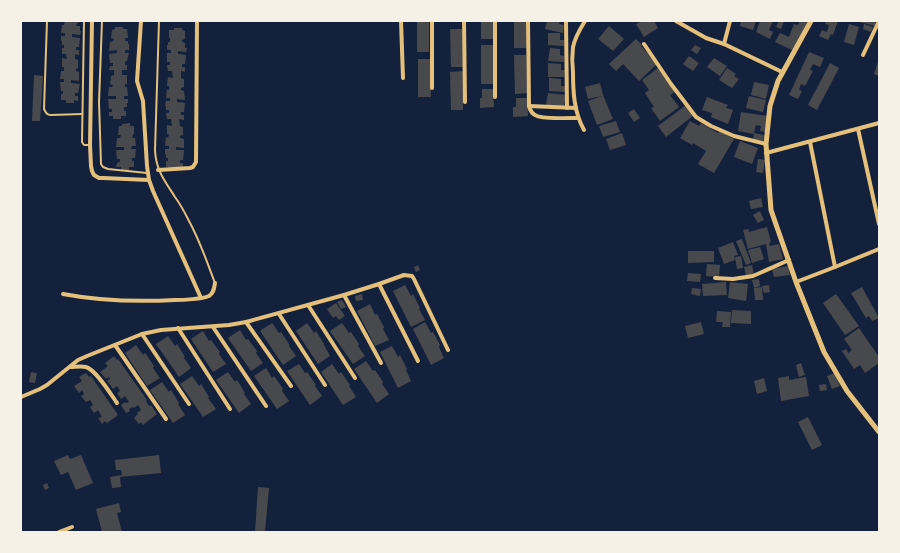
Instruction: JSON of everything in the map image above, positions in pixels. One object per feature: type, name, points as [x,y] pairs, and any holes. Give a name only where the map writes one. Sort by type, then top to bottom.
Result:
[{"type":"street","points":[[92,21],[90,145],[92,171],[94,175],[99,178],[149,180]]},
{"type":"street","points":[[141,21],[136,82],[143,100],[149,180],[201,298]]},
{"type":"street","points":[[158,170],[190,168],[193,167],[196,162],[197,21]]},
{"type":"street","points":[[401,21],[402,78]]},
{"type":"street","points":[[432,21],[432,88]]},
{"type":"street","points":[[464,21],[465,102]]},
{"type":"street","points":[[495,21],[495,97]]},
{"type":"street","points":[[528,21],[529,106],[532,113],[537,116],[578,118]]},
{"type":"street","points":[[566,21],[567,108]]},
{"type":"street","points":[[584,130],[578,118],[576,108],[573,77],[573,47],[585,21]]},
{"type":"street","points":[[676,21],[706,38],[724,44],[782,72]]},
{"type":"street","points":[[724,44],[730,21]]},
{"type":"street","points":[[811,21],[782,72],[770,106],[766,153],[771,210],[796,282],[824,352],[847,391],[879,432]]},
{"type":"street","points":[[863,55],[879,21]]},
{"type":"street","points":[[644,44],[671,84],[696,117],[711,126],[734,136],[766,144]]},
{"type":"street","points":[[529,106],[576,108]]},
{"type":"street","points":[[766,153],[879,123]]},
{"type":"street","points":[[858,129],[879,224]]},
{"type":"street","points":[[810,142],[835,267]]},
{"type":"street","points":[[796,282],[879,249]]},
{"type":"street","points":[[715,278],[733,279],[753,276],[789,260]]},
{"type":"street","points":[[21,397],[40,390],[48,385],[78,360],[142,334],[178,328],[213,327],[246,322],[344,295],[404,275],[412,276],[414,279],[448,350]]},
{"type":"street","points":[[62,294],[82,298],[132,302],[189,300],[209,296],[214,291],[215,283]]},
{"type":"street","points":[[379,284],[418,361]]},
{"type":"street","points":[[344,295],[381,363]]},
{"type":"street","points":[[308,305],[355,378]]},
{"type":"street","points":[[279,314],[325,385]]},
{"type":"street","points":[[246,322],[292,386]]},
{"type":"street","points":[[213,327],[266,406]]},
{"type":"street","points":[[178,328],[230,409]]},
{"type":"street","points":[[142,334],[189,404]]},
{"type":"street","points":[[115,345],[166,419]]},
{"type":"street","points":[[70,366],[85,367],[91,370],[96,374],[117,403]]},
{"type":"street","points":[[59,532],[72,527]]},
{"type":"lane","points":[[47,21],[45,112],[49,115],[82,114]]},
{"type":"lane","points":[[84,21],[82,142],[84,145],[90,145]]},
{"type":"lane","points":[[102,21],[99,102],[101,164],[108,169],[148,173]]},
{"type":"lane","points":[[159,21],[155,150],[156,161],[158,170],[163,179],[190,221],[215,283]]},
{"type":"building","points":[[65,21],[79,21],[76,26],[80,26],[81,31],[80,35],[72,34],[72,37],[80,38],[79,47],[76,47],[76,50],[79,50],[79,55],[75,54],[75,59],[78,60],[78,68],[76,71],[79,72],[79,81],[71,80],[71,83],[80,84],[78,93],[75,93],[75,96],[78,96],[78,101],[74,100],[74,103],[66,103],[66,100],[61,100],[61,94],[63,94],[63,91],[61,91],[60,82],[64,82],[64,79],[60,79],[61,71],[64,71],[64,67],[62,67],[62,58],[67,59],[66,54],[62,54],[62,48],[64,48],[64,45],[62,45],[61,41],[61,36],[65,36],[65,33],[61,33],[62,25],[64,25]]},
{"type":"building","points":[[417,21],[429,21],[429,52],[417,52]]},
{"type":"building","points":[[481,21],[493,21],[494,39],[481,39]]},
{"type":"building","points":[[514,21],[526,21],[527,48],[514,48]]},
{"type":"building","points":[[547,21],[560,21],[559,24],[564,25],[563,33],[545,29]]},
{"type":"building","points":[[642,21],[654,21],[658,28],[644,37],[636,24]]},
{"type":"building","points":[[741,21],[756,21],[753,30],[740,26]]},
{"type":"building","points":[[760,21],[773,21],[769,30],[773,32],[770,39],[756,32]]},
{"type":"building","points":[[779,21],[784,21],[781,29],[776,27]]},
{"type":"building","points":[[800,21],[809,21],[794,51],[775,42],[780,33],[789,37],[794,24],[798,25]]},
{"type":"building","points":[[826,21],[838,21],[833,35],[831,34],[828,40],[819,36],[822,30],[827,32],[829,25],[825,24]]},
{"type":"building","points":[[856,21],[876,21],[875,26]]},
{"type":"building","points":[[849,24],[859,27],[854,45],[844,42]]},
{"type":"building","points":[[864,24],[873,27],[871,32],[863,29]]},
{"type":"building","points":[[609,26],[624,39],[613,51],[598,39]]},
{"type":"building","points":[[115,27],[123,27],[123,29],[127,29],[128,38],[125,38],[125,41],[128,41],[129,44],[129,50],[125,50],[125,53],[129,53],[127,61],[125,62],[125,65],[127,65],[127,70],[122,70],[122,75],[127,75],[127,84],[125,84],[125,87],[127,87],[128,96],[124,96],[124,99],[128,99],[128,103],[127,107],[124,107],[126,116],[121,116],[121,119],[113,119],[113,116],[109,116],[109,112],[112,112],[112,109],[109,109],[108,99],[116,99],[116,96],[108,96],[109,87],[112,87],[113,85],[110,84],[111,76],[114,75],[114,70],[109,70],[110,66],[113,66],[113,63],[110,63],[109,54],[117,53],[117,50],[109,51],[110,42],[114,39],[111,38],[112,30],[115,29]]},
{"type":"building","points":[[174,28],[182,28],[182,30],[185,31],[185,39],[182,40],[182,42],[185,43],[185,48],[187,48],[186,52],[178,51],[178,54],[186,55],[185,64],[182,64],[182,67],[185,67],[185,72],[181,71],[181,78],[184,79],[184,87],[181,88],[181,90],[184,91],[185,100],[177,99],[177,102],[185,103],[184,112],[181,112],[181,115],[184,115],[184,120],[179,119],[180,126],[183,127],[183,135],[180,136],[180,138],[184,139],[184,148],[176,147],[176,150],[184,150],[183,160],[180,160],[180,163],[183,163],[183,168],[166,167],[166,161],[168,161],[168,158],[166,158],[165,154],[165,149],[169,149],[169,146],[165,146],[166,137],[168,138],[169,134],[167,134],[167,125],[172,126],[171,119],[167,119],[166,113],[169,113],[169,110],[166,110],[165,106],[166,101],[170,101],[170,98],[166,98],[167,89],[169,90],[169,86],[167,86],[168,77],[173,78],[172,71],[168,71],[167,65],[170,65],[170,62],[167,62],[167,53],[171,53],[171,50],[167,50],[167,45],[168,42],[170,42],[169,30],[174,30]]},
{"type":"building","points":[[450,29],[462,29],[463,67],[451,67]]},
{"type":"building","points":[[548,33],[560,33],[560,40],[564,40],[564,46],[548,45]]},
{"type":"building","points":[[636,39],[657,64],[639,81],[623,64],[616,71],[609,64]]},
{"type":"building","points":[[481,45],[493,45],[494,84],[481,84]]},
{"type":"building","points":[[695,45],[701,48],[697,54],[691,50]]},
{"type":"building","points":[[550,48],[560,49],[560,55],[564,56],[564,62],[548,61]]},
{"type":"building","points":[[809,52],[824,58],[820,67],[813,64],[810,70],[813,71],[805,86],[801,84],[799,90],[802,91],[798,99],[789,95]]},
{"type":"building","points":[[514,55],[526,55],[527,93],[515,94]]},
{"type":"building","points":[[689,56],[699,63],[693,71],[683,64]]},
{"type":"building","points":[[714,58],[727,66],[720,76],[707,67]]},
{"type":"building","points":[[418,59],[430,59],[431,97],[418,97]]},
{"type":"building","points":[[879,59],[879,76],[874,74]]},
{"type":"building","points":[[548,63],[561,64],[561,70],[565,70],[564,77],[548,77]]},
{"type":"building","points":[[830,63],[839,68],[817,110],[808,105]]},
{"type":"building","points":[[658,68],[675,92],[670,95],[679,107],[660,121],[651,108],[654,107],[645,93],[649,90],[642,80]]},
{"type":"building","points":[[727,68],[736,74],[734,76],[739,79],[732,88],[719,80]]},
{"type":"building","points":[[463,71],[463,110],[451,110],[450,72]]},
{"type":"building","points":[[34,75],[43,76],[40,121],[32,121]]},
{"type":"building","points":[[549,78],[561,79],[561,86],[565,86],[565,92],[549,91]]},
{"type":"building","points":[[754,82],[769,85],[766,99],[751,95]]},
{"type":"building","points":[[600,83],[603,95],[613,119],[597,125],[588,101],[602,96],[588,99],[585,87]]},
{"type":"building","points":[[482,89],[493,89],[494,107],[480,108]]},
{"type":"building","points":[[548,93],[566,95],[564,107],[546,105]]},
{"type":"building","points":[[749,96],[766,100],[763,112],[746,108]]},
{"type":"building","points":[[707,97],[728,105],[726,108],[733,110],[728,124],[711,117],[712,113],[702,110]]},
{"type":"building","points":[[516,98],[527,98],[528,116],[513,117],[513,107],[516,107]]},
{"type":"building","points":[[686,105],[694,115],[666,137],[658,126]]},
{"type":"building","points":[[634,109],[640,118],[634,122],[628,113]]},
{"type":"building","points":[[741,112],[768,116],[765,132],[760,131],[761,126],[756,125],[754,133],[764,135],[763,142],[753,140],[754,134],[738,131]]},
{"type":"building","points":[[616,121],[620,132],[603,137],[599,126]]},
{"type":"building","points":[[690,121],[699,126],[701,123],[718,133],[720,131],[734,139],[714,173],[698,164],[706,151],[693,143],[692,145],[680,138]]},
{"type":"building","points":[[130,123],[130,126],[134,126],[134,134],[132,138],[135,138],[136,146],[132,146],[131,149],[136,149],[135,158],[132,158],[132,161],[134,161],[134,167],[129,167],[129,170],[121,170],[121,167],[116,167],[117,163],[120,162],[120,159],[117,159],[116,150],[124,150],[124,147],[116,147],[117,138],[120,138],[121,135],[118,135],[119,126]]},
{"type":"building","points":[[622,133],[626,145],[610,150],[606,139]]},
{"type":"building","points":[[740,141],[758,148],[752,164],[734,157]]},
{"type":"building","points":[[758,159],[765,160],[763,173],[756,172]]},
{"type":"building","points":[[761,198],[763,207],[751,209],[749,201]]},
{"type":"building","points":[[760,211],[764,220],[758,223],[753,215]]},
{"type":"building","points":[[767,227],[771,242],[769,243],[770,246],[779,244],[783,259],[769,262],[766,244],[748,249],[743,230],[748,229],[749,232]]},
{"type":"building","points":[[742,239],[751,263],[746,265],[736,241]]},
{"type":"building","points":[[733,242],[738,255],[734,256],[735,260],[724,264],[718,248]]},
{"type":"building","points":[[760,247],[764,259],[752,263],[748,250]]},
{"type":"building","points":[[688,251],[714,251],[714,262],[688,263]]},
{"type":"building","points":[[741,256],[743,268],[737,269],[735,257]]},
{"type":"building","points":[[707,264],[720,265],[719,277],[706,276]]},
{"type":"building","points":[[418,265],[420,270],[416,272],[414,267]]},
{"type":"building","points":[[752,265],[754,274],[746,276],[744,267]]},
{"type":"building","points":[[788,266],[790,275],[774,277],[772,269]]},
{"type":"building","points":[[688,273],[701,274],[700,282],[687,281]]},
{"type":"building","points":[[759,279],[760,286],[754,288],[752,280]]},
{"type":"building","points":[[726,282],[727,295],[703,296],[702,284]]},
{"type":"building","points":[[730,282],[748,284],[746,301],[728,298]]},
{"type":"building","points":[[405,285],[411,296],[413,294],[425,320],[411,327],[393,291]]},
{"type":"building","points":[[769,285],[770,292],[764,293],[762,286]]},
{"type":"building","points":[[762,287],[763,300],[755,300],[754,288]]},
{"type":"building","points":[[862,287],[879,318],[872,321],[869,316],[866,318],[851,293]]},
{"type":"building","points":[[692,288],[701,289],[700,296],[691,294]]},
{"type":"building","points":[[362,294],[363,300],[356,301],[355,296]]},
{"type":"building","points":[[836,294],[859,326],[845,335],[823,303]]},
{"type":"building","points":[[342,300],[346,307],[341,309],[337,302]]},
{"type":"building","points":[[336,303],[345,316],[339,320],[336,316],[333,318],[327,309]]},
{"type":"building","points":[[370,304],[375,315],[377,314],[384,327],[383,329],[389,340],[375,346],[357,311]]},
{"type":"building","points":[[732,310],[751,311],[751,324],[731,323]]},
{"type":"building","points":[[717,311],[731,312],[730,327],[722,327],[723,322],[716,322]]},
{"type":"building","points":[[425,322],[431,333],[433,332],[440,345],[439,347],[444,358],[431,365],[413,329]]},
{"type":"building","points":[[701,322],[704,334],[688,338],[685,326]]},
{"type":"building","points":[[272,323],[279,333],[281,332],[296,356],[283,365],[260,331]]},
{"type":"building","points":[[307,323],[314,333],[316,331],[330,356],[318,364],[296,331]]},
{"type":"building","points":[[342,323],[349,333],[351,332],[365,356],[353,364],[330,331]]},
{"type":"building","points":[[859,328],[879,357],[879,363],[865,373],[860,365],[854,369],[842,351],[846,349],[848,353],[852,350],[844,339]]},
{"type":"building","points":[[240,330],[246,340],[248,339],[257,351],[256,353],[263,363],[251,371],[228,338]]},
{"type":"building","points":[[203,331],[209,341],[211,340],[220,352],[219,354],[226,364],[213,372],[191,339]]},
{"type":"building","points":[[168,336],[175,346],[177,344],[191,368],[179,377],[156,344]]},
{"type":"building","points":[[136,345],[143,355],[145,353],[160,378],[147,386],[125,353]]},
{"type":"building","points":[[392,346],[398,357],[400,355],[411,381],[398,388],[380,352]]},
{"type":"building","points":[[114,356],[117,360],[118,359],[147,400],[146,401],[149,406],[151,405],[157,414],[143,425],[141,422],[139,424],[134,418],[141,410],[138,405],[129,409],[130,411],[126,413],[121,405],[125,402],[129,402],[125,396],[121,399],[117,393],[120,391],[117,386],[113,389],[107,381],[110,379],[109,377],[106,379],[100,372],[108,366],[105,363]]},
{"type":"building","points":[[366,361],[373,371],[375,370],[389,394],[377,403],[354,369]]},
{"type":"building","points":[[801,363],[805,375],[799,377],[796,365]]},
{"type":"building","points":[[299,364],[305,373],[307,372],[322,396],[310,405],[287,371]]},
{"type":"building","points":[[332,364],[339,374],[341,372],[356,397],[343,405],[321,372]]},
{"type":"building","points":[[266,368],[272,378],[274,376],[289,401],[277,409],[254,376]]},
{"type":"building","points":[[31,372],[37,373],[35,383],[29,382]]},
{"type":"building","points":[[228,372],[235,382],[237,380],[251,404],[239,413],[216,380]]},
{"type":"building","points":[[86,373],[89,377],[91,376],[118,415],[107,423],[105,421],[102,424],[98,418],[102,417],[98,410],[94,413],[90,407],[93,405],[90,400],[86,402],[81,396],[84,394],[82,390],[79,393],[74,386],[82,381],[79,377]]},
{"type":"building","points":[[835,373],[840,386],[832,389],[827,376]]},
{"type":"building","points":[[192,376],[199,386],[201,384],[209,397],[208,398],[216,409],[203,417],[180,384]]},
{"type":"building","points":[[789,376],[789,380],[806,377],[809,396],[781,401],[778,378]]},
{"type":"building","points":[[764,378],[767,391],[757,394],[754,381]]},
{"type":"building","points":[[162,382],[169,392],[171,390],[185,415],[173,423],[150,390]]},
{"type":"building","points":[[826,384],[827,390],[820,391],[819,385]]},
{"type":"building","points":[[808,417],[822,445],[812,450],[798,422]]},
{"type":"building","points":[[68,455],[70,459],[81,455],[93,483],[76,490],[68,472],[61,475],[54,461]]},
{"type":"building","points":[[159,455],[161,473],[120,477],[121,487],[112,488],[110,477],[122,475],[121,470],[116,470],[115,460]]},
{"type":"building","points":[[47,483],[49,488],[45,490],[43,485]]},
{"type":"building","points":[[258,487],[269,488],[265,532],[255,532]]},
{"type":"building","points":[[119,503],[121,512],[117,513],[122,532],[102,532],[96,509]]}]
